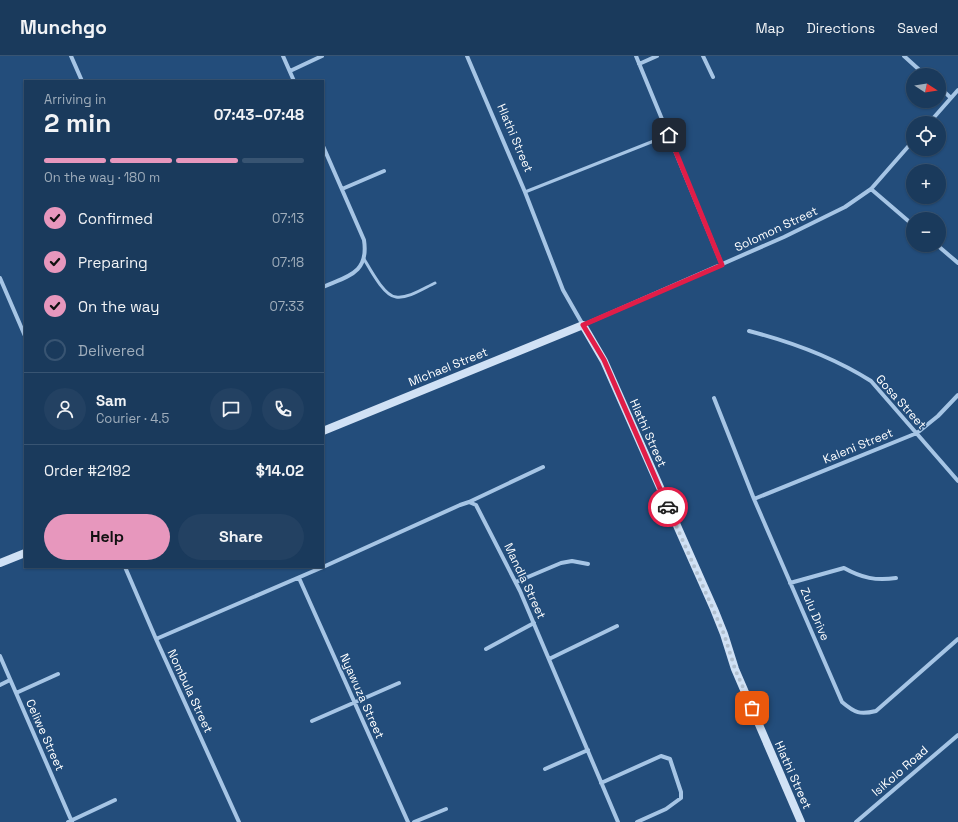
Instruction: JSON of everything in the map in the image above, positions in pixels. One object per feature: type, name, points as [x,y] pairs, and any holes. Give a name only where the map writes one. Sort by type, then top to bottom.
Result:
[{"type":"street","points":[[71,56],[82,80]]},
{"type":"street","points":[[283,56],[294,80]]},
{"type":"street","points":[[290,71],[322,56]]},
{"type":"street","name":"Hlathi Street","points":[[467,56],[525,192],[563,290],[604,360],[714,609],[735,669],[801,822]]},
{"type":"street","points":[[636,56],[722,265]]},
{"type":"street","points":[[639,64],[657,56]]},
{"type":"street","points":[[703,56],[713,77]]},
{"type":"street","points":[[904,56],[917,68]]},
{"type":"street","points":[[935,116],[958,90]]},
{"type":"street","points":[[946,93],[951,98]]},
{"type":"street","name":"Solomon Street","points":[[583,325],[722,265],[845,207],[871,189],[906,149]]},
{"type":"street","points":[[324,287],[357,272],[364,259],[366,250],[364,240],[342,190],[325,158]]},
{"type":"street","points":[[342,190],[384,171]]},
{"type":"street","points":[[871,189],[906,219]]},
{"type":"street","points":[[945,252],[958,263]]},
{"type":"street","points":[[0,278],[24,334]]},
{"type":"street","name":"Michael Street","points":[[324,431],[583,325]]},
{"type":"street","name":"Gosa Street","points":[[749,330],[818,353],[852,369],[871,381],[958,481]]},
{"type":"street","name":"Kaleni Street","points":[[754,499],[917,433],[938,416],[958,395]]},
{"type":"street","name":"Zulu Drive","points":[[714,398],[754,499],[842,702],[852,710],[864,714],[876,711],[958,639]]},
{"type":"street","points":[[324,567],[469,502],[543,467]]},
{"type":"street","name":"Mandla Street","points":[[469,502],[476,505],[516,582],[618,822]]},
{"type":"street","points":[[0,563],[24,553]]},
{"type":"street","points":[[516,582],[561,563],[572,561],[588,564]]},
{"type":"street","name":"Nombula Street","points":[[125,568],[156,639],[240,822]]},
{"type":"street","points":[[156,639],[321,568]]},
{"type":"street","points":[[790,583],[844,568],[859,576],[869,578],[880,580],[896,578]]},
{"type":"street","name":"Nyawuza Street","points":[[298,578],[408,822]]},
{"type":"street","points":[[486,649],[534,624]]},
{"type":"street","points":[[549,659],[617,626]]},
{"type":"street","name":"Celiwe Street","points":[[0,656],[71,821]]},
{"type":"street","points":[[16,693],[58,674]]},
{"type":"street","points":[[0,685],[10,680]]},
{"type":"street","points":[[312,721],[399,684]]},
{"type":"street","name":"IsiKolo Road","points":[[856,822],[958,735]]},
{"type":"street","points":[[545,769],[588,750]]},
{"type":"street","points":[[601,783],[662,756],[670,759],[681,792],[681,798],[666,809],[637,822]]},
{"type":"street","points":[[71,821],[115,800]]},
{"type":"street","points":[[414,822],[446,809]]},
{"type":"lane","points":[[525,192],[669,135]]},
{"type":"lane","points":[[364,259],[386,293],[396,297],[404,296],[435,283]]},
{"type":"way so far","points":[[668,507],[714,609],[735,669],[752,708]]},
{"type":"route","points":[[668,507],[604,360],[583,325],[722,265],[669,135]]}]
